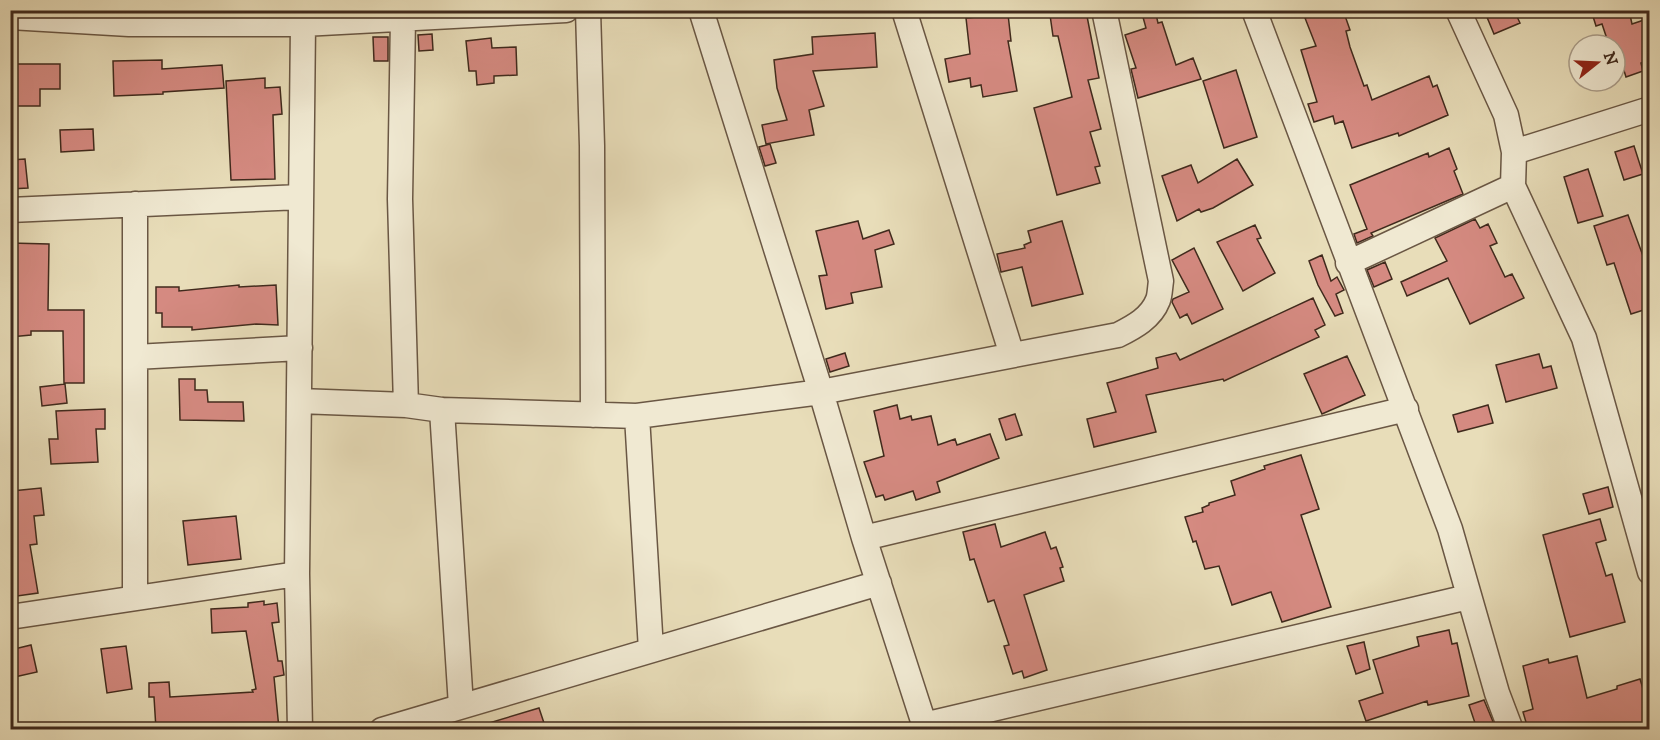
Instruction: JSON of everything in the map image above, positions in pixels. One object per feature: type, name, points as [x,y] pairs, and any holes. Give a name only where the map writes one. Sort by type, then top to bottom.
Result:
[{"type":"street","points":[[16,15],[226,17],[303,24],[567,10]]},
{"type":"street","points":[[588,10],[592,146],[593,415]]},
{"type":"street","points":[[701,10],[821,392],[864,538],[925,727],[1468,597]]},
{"type":"street","points":[[904,10],[1012,355]]},
{"type":"street","points":[[299,401],[406,405],[442,410],[637,416],[821,392],[1118,335],[1137,326],[1148,316],[1158,300],[1161,280],[1104,10]]},
{"type":"street","points":[[1254,10],[1450,529],[1497,693],[1511,729]]},
{"type":"street","points":[[1458,10],[1506,115],[1514,152],[1513,186],[1584,338],[1650,572]]},
{"type":"street","points":[[403,18],[400,200],[406,405]]},
{"type":"street","points":[[300,729],[297,574],[303,24]]},
{"type":"street","points":[[1514,152],[1650,110]]},
{"type":"street","points":[[1348,263],[1513,186]]},
{"type":"street","points":[[10,210],[302,197]]},
{"type":"street","points":[[135,204],[135,598]]},
{"type":"street","points":[[135,357],[300,348]]},
{"type":"street","points":[[864,538],[1406,409]]},
{"type":"street","points":[[442,410],[460,706]]},
{"type":"street","points":[[637,416],[651,650]]},
{"type":"street","points":[[10,617],[297,574]]},
{"type":"street","points":[[382,729],[879,583]]},
{"type":"building","points":[[1141,10],[1155,10],[1158,23],[1162,22],[1176,65],[1193,58],[1201,79],[1138,98],[1131,69],[1136,68],[1125,35],[1146,28]]},
{"type":"building","points":[[1307,10],[1343,10],[1350,30],[1346,31],[1350,47],[1364,86],[1367,85],[1372,100],[1429,76],[1433,87],[1437,85],[1448,115],[1399,136],[1398,133],[1352,148],[1343,121],[1335,124],[1333,116],[1314,122],[1308,104],[1317,102],[1301,50],[1316,46],[1305,18],[1310,16]]},
{"type":"building","points":[[1484,10],[1514,10],[1520,23],[1494,34]]},
{"type":"building","points":[[1591,10],[1635,10],[1635,13],[1630,15],[1632,24],[1644,20],[1650,36],[1650,55],[1643,57],[1645,62],[1641,63],[1643,71],[1627,77],[1627,33],[1605,33],[1602,24],[1596,26]]},
{"type":"building","points":[[1086,11],[1099,78],[1088,80],[1101,129],[1090,132],[1100,166],[1095,167],[1100,183],[1057,195],[1034,108],[1072,97],[1058,36],[1053,36],[1050,15]]},
{"type":"building","points":[[1008,14],[1011,41],[1008,41],[1017,91],[983,97],[981,85],[971,87],[970,78],[949,82],[945,59],[970,54],[966,18]]},
{"type":"building","points":[[875,33],[877,67],[813,71],[824,106],[809,110],[814,135],[766,144],[762,125],[787,120],[777,88],[774,60],[813,54],[812,37]]},
{"type":"building","points":[[432,34],[433,50],[419,51],[418,35]]},
{"type":"building","points":[[373,37],[388,37],[388,61],[374,61]]},
{"type":"building","points":[[491,38],[492,48],[516,47],[517,75],[494,76],[494,83],[477,85],[476,71],[469,71],[466,41]]},
{"type":"building","points":[[162,60],[162,69],[222,65],[224,88],[114,96],[113,61]]},
{"type":"building","points":[[10,64],[60,64],[60,89],[40,89],[40,106],[10,106]]},
{"type":"building","points":[[1236,70],[1257,137],[1224,148],[1203,81]]},
{"type":"building","points":[[265,78],[265,88],[280,87],[282,114],[273,115],[275,179],[231,180],[226,81]]},
{"type":"building","points":[[93,129],[94,150],[61,152],[60,130]]},
{"type":"building","points":[[770,144],[776,163],[765,166],[759,147]]},
{"type":"building","points":[[1634,146],[1643,174],[1624,180],[1615,152]]},
{"type":"building","points":[[1449,148],[1457,169],[1454,171],[1463,194],[1371,233],[1373,236],[1357,243],[1354,234],[1367,229],[1350,185],[1428,153],[1429,157]]},
{"type":"building","points":[[25,159],[28,188],[10,189],[10,160]]},
{"type":"building","points":[[1237,159],[1253,185],[1213,208],[1201,212],[1199,209],[1177,221],[1162,176],[1191,165],[1198,183]]},
{"type":"building","points":[[1588,169],[1603,216],[1578,223],[1564,177]]},
{"type":"building","points":[[1628,215],[1650,275],[1650,308],[1631,314],[1614,263],[1607,265],[1594,226]]},
{"type":"building","points":[[1475,219],[1480,228],[1488,224],[1497,243],[1490,246],[1505,277],[1512,274],[1524,298],[1470,324],[1448,278],[1407,296],[1401,282],[1447,261],[1435,238]]},
{"type":"building","points":[[858,221],[863,239],[889,230],[894,244],[875,250],[882,287],[851,293],[853,303],[826,309],[819,276],[827,275],[816,231]]},
{"type":"building","points":[[1062,221],[1083,294],[1032,306],[1022,267],[1001,272],[997,254],[1025,248],[1024,245],[1031,242],[1028,231]]},
{"type":"building","points":[[1255,225],[1261,238],[1257,239],[1275,273],[1243,291],[1217,242]]},
{"type":"building","points":[[10,243],[49,244],[48,310],[84,310],[84,383],[64,383],[63,331],[31,331],[31,335],[10,337]]},
{"type":"building","points":[[1194,248],[1223,309],[1192,324],[1187,314],[1180,318],[1172,302],[1173,299],[1189,292],[1172,260]]},
{"type":"building","points":[[1322,255],[1331,281],[1337,277],[1344,290],[1336,294],[1343,313],[1335,316],[1318,285],[1309,261]]},
{"type":"building","points":[[1385,262],[1392,279],[1374,287],[1367,270]]},
{"type":"building","points":[[239,285],[239,287],[276,285],[278,325],[256,324],[192,330],[192,327],[162,327],[162,313],[156,313],[156,287],[179,287],[179,291]]},
{"type":"building","points":[[1313,298],[1325,325],[1315,330],[1319,337],[1224,381],[1223,379],[1146,395],[1156,432],[1094,447],[1087,419],[1116,412],[1107,383],[1158,368],[1156,358],[1176,353],[1180,360]]},
{"type":"building","points":[[845,353],[849,366],[830,372],[826,359]]},
{"type":"building","points":[[1539,354],[1543,368],[1551,366],[1557,388],[1506,402],[1496,365]]},
{"type":"building","points":[[1347,356],[1365,395],[1322,414],[1304,374]]},
{"type":"building","points":[[179,379],[195,379],[195,390],[207,390],[208,402],[243,402],[244,421],[180,420]]},
{"type":"building","points":[[65,384],[67,403],[42,406],[40,387]]},
{"type":"building","points":[[897,405],[900,419],[911,416],[912,420],[931,416],[938,445],[955,439],[957,445],[990,434],[999,458],[937,482],[940,492],[916,500],[913,491],[885,500],[883,495],[876,497],[864,462],[884,456],[874,411]]},
{"type":"building","points":[[1488,405],[1493,423],[1458,432],[1453,415]]},
{"type":"building","points":[[105,409],[105,429],[96,429],[98,462],[51,464],[49,439],[58,439],[56,411]]},
{"type":"building","points":[[1015,414],[1022,435],[1006,440],[999,419]]},
{"type":"building","points":[[1301,455],[1319,509],[1301,515],[1331,607],[1282,622],[1271,592],[1232,605],[1219,566],[1205,569],[1185,517],[1203,512],[1202,508],[1209,503],[1235,495],[1231,481],[1265,469],[1264,466]]},
{"type":"building","points":[[1608,487],[1613,507],[1589,514],[1583,494]]},
{"type":"building","points":[[41,488],[44,515],[34,516],[37,544],[30,545],[38,593],[10,597],[10,508],[14,508],[12,491]]},
{"type":"building","points":[[236,516],[241,559],[188,565],[183,521]]},
{"type":"building","points":[[1600,519],[1606,540],[1596,543],[1606,576],[1612,574],[1625,622],[1570,637],[1543,535]]},
{"type":"building","points":[[995,524],[1001,547],[1045,532],[1051,549],[1056,547],[1063,567],[1060,568],[1064,581],[1024,595],[1047,670],[1024,678],[1022,671],[1013,674],[1004,646],[1009,645],[994,600],[988,602],[974,559],[970,560],[963,532]]},
{"type":"building","points":[[264,601],[264,605],[277,603],[279,622],[272,623],[278,661],[282,661],[284,675],[274,677],[279,729],[156,729],[154,697],[149,697],[149,683],[169,682],[170,697],[253,692],[252,690],[256,689],[246,631],[212,633],[211,609],[248,607],[248,603]]},
{"type":"building","points":[[1449,630],[1452,644],[1457,643],[1469,696],[1428,705],[1427,701],[1366,721],[1359,701],[1383,693],[1373,660],[1419,646],[1417,637]]},
{"type":"building","points":[[1364,642],[1370,669],[1356,674],[1347,646]]},
{"type":"building","points":[[31,645],[37,672],[10,678],[10,650]]},
{"type":"building","points":[[126,646],[132,689],[107,693],[101,649]]},
{"type":"building","points":[[1577,656],[1587,698],[1640,679],[1650,712],[1650,729],[1528,729],[1523,712],[1533,709],[1523,666],[1548,659],[1549,663]]},
{"type":"building","points":[[1484,700],[1495,729],[1477,729],[1469,705]]},
{"type":"building","points":[[539,708],[546,729],[480,729],[479,726]]}]
